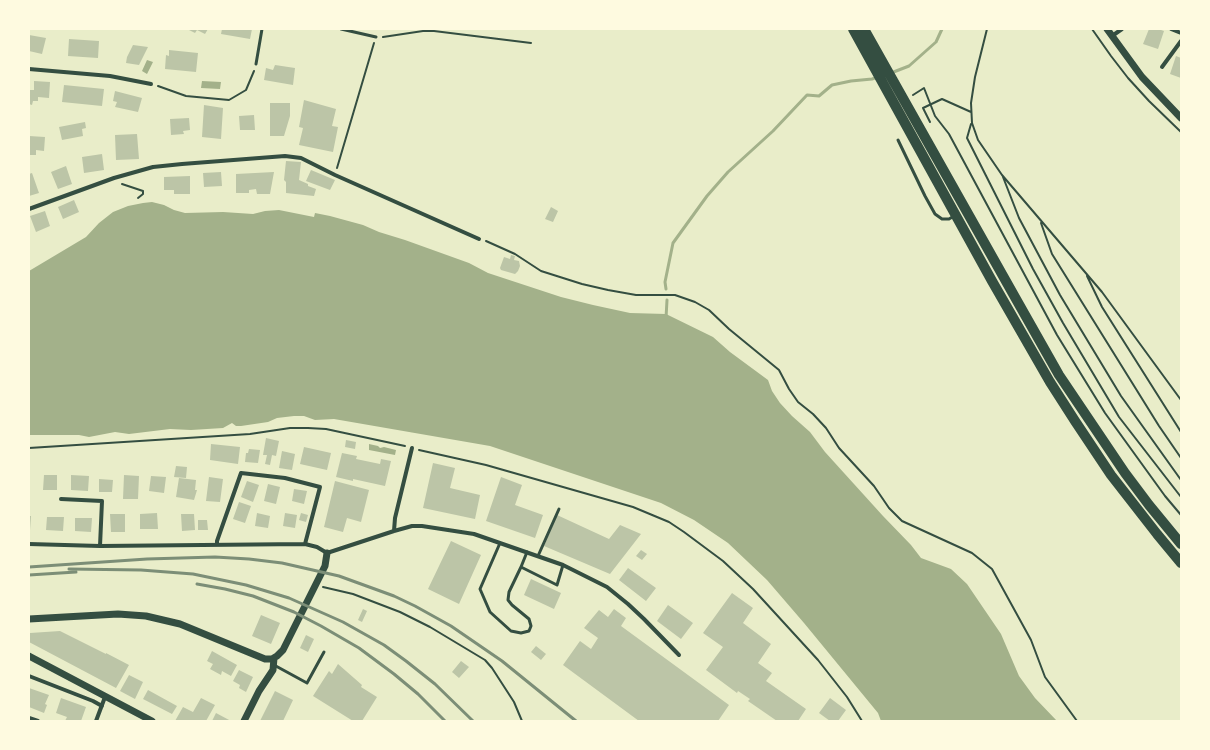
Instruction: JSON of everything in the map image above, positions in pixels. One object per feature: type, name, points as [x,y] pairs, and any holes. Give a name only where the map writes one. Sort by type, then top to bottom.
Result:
[{"type":"highway","points":[[853,29],[867,35],[908,105],[1059,375],[1125,473],[1181,544]]},
{"type":"highway","points":[[867,35],[898,110],[1037,359],[1075,421],[1130,500],[1181,563]]},
{"type":"street","points":[[1107,29],[1142,77],[1181,118]]},
{"type":"street","points":[[1111,36],[1122,29]]},
{"type":"street","points":[[1171,29],[1181,33]]},
{"type":"street","points":[[1162,66],[1181,41]]},
{"type":"street","points":[[29,69],[110,76],[151,84]]},
{"type":"street","points":[[29,209],[137,171],[167,165],[285,156],[301,158],[335,176],[479,239]]},
{"type":"street","points":[[394,531],[395,518],[412,448]]},
{"type":"street","points":[[217,545],[217,541],[241,473],[285,478],[320,487],[305,544]]},
{"type":"street","points":[[61,499],[102,501],[100,546]]},
{"type":"street","points":[[29,544],[100,546],[305,544],[317,547],[327,553],[412,526],[422,526],[474,534],[563,565],[607,587],[644,619],[679,655]]},
{"type":"street","points":[[244,721],[259,691],[272,670],[274,661],[283,650],[325,566],[327,553]]},
{"type":"street","points":[[29,619],[118,614],[146,616],[180,624],[265,659],[274,661]]},
{"type":"street","points":[[29,656],[152,721]]},
{"type":"street","points":[[29,676],[93,701],[102,706]]},
{"type":"street","points":[[96,721],[105,697]]},
{"type":"street","points":[[29,718],[38,721]]},
{"type":"lane","points":[[256,64],[262,29]]},
{"type":"lane","points":[[341,29],[376,37]]},
{"type":"lane","points":[[898,140],[935,214],[939,218],[946,219],[956,215]]},
{"type":"lane","points":[[538,556],[559,509]]},
{"type":"lane","points":[[500,542],[480,589],[490,612],[511,631],[521,633],[529,631],[531,626],[529,619],[508,600],[509,592],[527,552]]},
{"type":"lane","points":[[521,566],[557,585],[563,565]]},
{"type":"lane","points":[[274,661],[307,683],[324,652]]},
{"type":"path","points":[[987,29],[975,77],[971,103],[972,123],[978,140],[1002,175],[1102,292],[1181,400]]},
{"type":"path","points":[[335,176],[376,37],[434,31],[531,43]]},
{"type":"path","points":[[151,84],[186,96],[229,100],[246,90],[256,64]]},
{"type":"path","points":[[914,94],[924,88],[936,116],[949,134],[1061,341],[1105,413],[1165,496],[1181,515]]},
{"type":"path","points":[[930,122],[923,108],[942,99],[971,112]]},
{"type":"path","points":[[972,123],[967,138],[1033,270],[1120,417],[1181,497]]},
{"type":"path","points":[[1002,175],[1019,218],[1060,295],[1121,396],[1181,480]]},
{"type":"path","points":[[114,178],[115,182],[119,184],[144,191],[138,198]]},
{"type":"path","points":[[1040,220],[1052,254],[1181,458]]},
{"type":"path","points":[[479,239],[516,254],[541,272],[608,290],[636,294],[674,295],[695,302],[709,310],[729,329],[779,370],[789,390],[798,402],[813,414],[826,428],[838,448],[874,486],[889,508],[902,521],[972,553],[992,569],[1031,640],[1045,677],[1077,721]]},
{"type":"path","points":[[1085,272],[1102,307],[1181,432]]},
{"type":"path","points":[[29,448],[250,434],[290,428],[308,428],[341,432],[486,464],[633,507],[669,522],[684,532],[723,561],[753,589],[818,660],[847,697],[862,721]]},
{"type":"path","points":[[328,588],[366,598],[400,612],[430,627],[485,660],[492,668],[514,702],[522,721]]},
{"type":"shaded area","points":[[147,60],[153,62],[147,74],[142,71]]},
{"type":"shaded area","points":[[202,81],[221,82],[220,89],[201,88]]},
{"type":"shaded area","points":[[152,202],[185,213],[223,212],[253,214],[279,210],[314,217],[315,213],[330,216],[363,225],[469,263],[488,273],[561,297],[630,313],[666,314],[713,337],[730,352],[768,380],[772,391],[780,403],[810,432],[825,452],[911,545],[921,558],[951,569],[967,584],[1001,634],[1019,676],[1035,698],[1057,721],[881,721],[878,713],[804,623],[767,580],[728,543],[694,520],[661,503],[490,446],[334,419],[315,420],[304,416],[277,418],[268,422],[241,426],[236,426],[232,423],[223,428],[191,430],[170,429],[129,434],[115,432],[89,437],[79,435],[29,435],[29,271],[86,237],[99,223],[113,212],[128,206]]},
{"type":"shaded area","points":[[369,444],[380,448],[384,447],[396,450],[395,455],[369,450]]},
{"type":"building","points":[[187,29],[208,29],[205,34],[197,30],[195,33]]},
{"type":"building","points":[[222,29],[252,29],[250,39],[221,34]]},
{"type":"building","points":[[1149,29],[1164,31],[1158,49],[1143,44]]},
{"type":"building","points":[[29,35],[46,38],[42,54],[29,51]]},
{"type":"building","points":[[69,39],[99,41],[98,58],[68,56]]},
{"type":"building","points":[[133,45],[148,47],[139,65],[126,63],[127,57]]},
{"type":"building","points":[[169,50],[198,53],[196,72],[165,69],[166,55],[169,56]]},
{"type":"building","points":[[1176,56],[1181,58],[1181,78],[1170,74]]},
{"type":"building","points":[[275,65],[295,68],[293,85],[264,80],[266,68],[273,70]]},
{"type":"building","points":[[34,81],[50,82],[49,98],[38,97],[38,101],[33,101],[32,105],[29,104],[29,90],[34,90]]},
{"type":"building","points":[[64,85],[104,89],[102,106],[62,102]]},
{"type":"building","points":[[115,91],[142,98],[138,112],[115,107],[117,102],[113,101]]},
{"type":"building","points":[[304,100],[336,109],[332,126],[338,127],[333,152],[299,145],[303,128],[299,127]]},
{"type":"building","points":[[270,103],[290,103],[290,116],[284,136],[270,136]]},
{"type":"building","points":[[204,105],[223,108],[221,139],[202,137]]},
{"type":"building","points":[[254,115],[255,130],[240,130],[239,116]]},
{"type":"building","points":[[189,118],[190,130],[183,131],[184,134],[171,135],[170,119]]},
{"type":"building","points":[[85,122],[86,128],[82,129],[83,136],[62,140],[59,127]]},
{"type":"building","points":[[137,134],[139,159],[116,160],[115,135]]},
{"type":"building","points":[[29,136],[45,137],[44,151],[36,150],[36,155],[29,155]]},
{"type":"building","points":[[102,154],[104,170],[84,173],[82,157]]},
{"type":"building","points":[[286,161],[301,162],[299,180],[316,189],[314,196],[286,193],[286,182],[284,180]]},
{"type":"building","points":[[66,166],[72,184],[58,189],[51,172]]},
{"type":"building","points":[[311,170],[335,180],[330,190],[306,181]]},
{"type":"building","points":[[221,172],[222,186],[204,187],[203,173]]},
{"type":"building","points":[[274,172],[270,194],[257,194],[256,189],[249,190],[249,193],[236,193],[236,174]]},
{"type":"building","points":[[32,173],[39,193],[29,196],[29,174]]},
{"type":"building","points":[[190,176],[190,194],[174,194],[174,190],[164,190],[164,177]]},
{"type":"building","points":[[74,200],[79,212],[63,219],[58,207]]},
{"type":"building","points":[[551,207],[558,211],[553,222],[545,219]]},
{"type":"building","points":[[45,211],[50,226],[36,232],[30,216]]},
{"type":"building","points":[[511,255],[515,256],[514,260],[519,261],[520,266],[515,274],[501,270],[500,268],[504,257],[510,259]]},
{"type":"building","points":[[266,438],[279,441],[276,456],[272,455],[270,465],[265,464],[267,455],[263,455]]},
{"type":"building","points":[[346,440],[356,442],[355,449],[345,447]]},
{"type":"building","points":[[211,444],[240,447],[238,464],[210,460]]},
{"type":"building","points":[[304,447],[331,453],[327,470],[300,464]]},
{"type":"building","points":[[249,449],[260,450],[258,463],[245,462],[246,453],[248,453]]},
{"type":"building","points":[[282,451],[295,454],[292,470],[279,468]]},
{"type":"building","points":[[342,453],[357,456],[356,459],[380,464],[381,459],[391,461],[385,486],[336,477]]},
{"type":"building","points":[[433,463],[455,468],[450,488],[480,495],[475,519],[423,508]]},
{"type":"building","points":[[176,466],[187,467],[186,478],[174,477]]},
{"type":"building","points":[[44,475],[57,475],[57,490],[43,490]]},
{"type":"building","points":[[71,475],[89,476],[88,491],[71,490]]},
{"type":"building","points":[[124,475],[139,476],[138,499],[123,499]]},
{"type":"building","points":[[151,476],[166,477],[164,493],[149,491]]},
{"type":"building","points":[[209,477],[223,479],[220,502],[206,501]]},
{"type":"building","points":[[501,477],[522,485],[515,505],[543,515],[535,538],[486,521]]},
{"type":"building","points":[[179,478],[196,480],[195,490],[197,490],[194,500],[176,497]]},
{"type":"building","points":[[99,479],[113,480],[112,492],[99,492]]},
{"type":"building","points":[[247,481],[259,485],[253,502],[241,497]]},
{"type":"building","points":[[335,481],[369,490],[361,522],[347,518],[343,532],[324,527]]},
{"type":"building","points":[[268,484],[280,487],[276,504],[264,501]]},
{"type":"building","points":[[294,489],[307,491],[304,504],[292,501]]},
{"type":"building","points":[[239,502],[251,506],[245,523],[233,519]]},
{"type":"building","points":[[157,513],[158,529],[140,529],[140,514]]},
{"type":"building","points":[[257,513],[270,516],[268,528],[255,526]]},
{"type":"building","points":[[285,513],[297,515],[295,528],[283,526]]},
{"type":"building","points":[[301,513],[308,515],[306,522],[299,520]]},
{"type":"building","points":[[110,514],[125,514],[125,532],[111,532]]},
{"type":"building","points":[[181,514],[194,514],[195,530],[182,531]]},
{"type":"building","points":[[557,515],[609,539],[620,525],[641,534],[610,574],[544,546]]},
{"type":"building","points":[[29,516],[31,516],[30,530],[29,530]]},
{"type":"building","points":[[47,517],[64,517],[63,531],[46,530]]},
{"type":"building","points":[[75,518],[92,518],[91,532],[75,531]]},
{"type":"building","points":[[198,520],[207,520],[208,530],[198,530]]},
{"type":"building","points":[[451,541],[481,555],[459,604],[428,589]]},
{"type":"building","points":[[641,550],[647,554],[642,560],[636,556]]},
{"type":"building","points":[[628,568],[656,588],[646,601],[619,580]]},
{"type":"building","points":[[531,579],[561,593],[554,609],[524,595]]},
{"type":"building","points":[[732,593],[753,608],[743,623],[771,644],[758,663],[772,673],[766,681],[806,709],[798,721],[777,721],[748,701],[750,699],[738,691],[737,693],[706,670],[723,647],[703,633]]},
{"type":"building","points":[[668,605],[693,623],[681,639],[657,621]]},
{"type":"building","points":[[363,609],[367,611],[362,622],[358,620]]},
{"type":"building","points":[[614,609],[626,618],[621,626],[729,705],[718,721],[639,721],[563,665],[580,641],[591,649],[598,638],[584,628],[599,610],[608,617]]},
{"type":"building","points":[[261,615],[280,623],[271,644],[252,636]]},
{"type":"building","points":[[60,631],[129,665],[116,688],[29,642],[30,633]]},
{"type":"building","points":[[306,635],[314,639],[308,652],[300,648]]},
{"type":"building","points":[[536,646],[546,654],[541,660],[531,652]]},
{"type":"building","points":[[212,651],[237,665],[231,676],[222,671],[221,675],[210,669],[213,664],[207,661]]},
{"type":"building","points":[[461,661],[469,667],[459,678],[452,672]]},
{"type":"building","points":[[338,664],[362,685],[361,687],[377,697],[362,721],[353,721],[313,696],[329,671],[332,674]]},
{"type":"building","points":[[239,670],[253,677],[246,692],[239,688],[240,685],[233,681]]},
{"type":"building","points":[[129,675],[143,682],[135,699],[120,691]]},
{"type":"building","points":[[29,688],[49,695],[45,704],[47,705],[44,713],[29,707]]},
{"type":"building","points":[[148,690],[177,706],[172,714],[143,699]]},
{"type":"building","points":[[275,691],[293,700],[283,721],[260,721]]},
{"type":"building","points":[[61,698],[86,707],[81,721],[65,721],[67,717],[56,713]]},
{"type":"building","points":[[201,698],[215,705],[206,721],[175,721],[183,707],[193,712]]},
{"type":"building","points":[[830,698],[846,710],[838,721],[830,721],[819,713]]},
{"type":"building","points":[[216,713],[231,721],[212,721]]},
{"type":"waterway","points":[[891,73],[909,66],[936,42],[942,29]]},
{"type":"waterway","points":[[666,289],[665,282],[673,243],[707,196],[728,172],[773,131],[807,95],[819,96],[832,85],[878,77]]},
{"type":"waterway","points":[[666,318],[667,300]]},
{"type":"railway","points":[[29,567],[147,559],[215,557],[282,563],[339,576],[394,596],[451,626],[502,661],[576,721]]},
{"type":"railway","points":[[69,569],[141,570],[193,574],[246,585],[289,598],[343,622],[384,645],[435,684],[473,721]]},
{"type":"railway","points":[[29,575],[76,572]]},
{"type":"railway","points":[[197,584],[253,596],[294,612],[321,626],[359,648],[394,674],[418,694],[445,721]]}]
